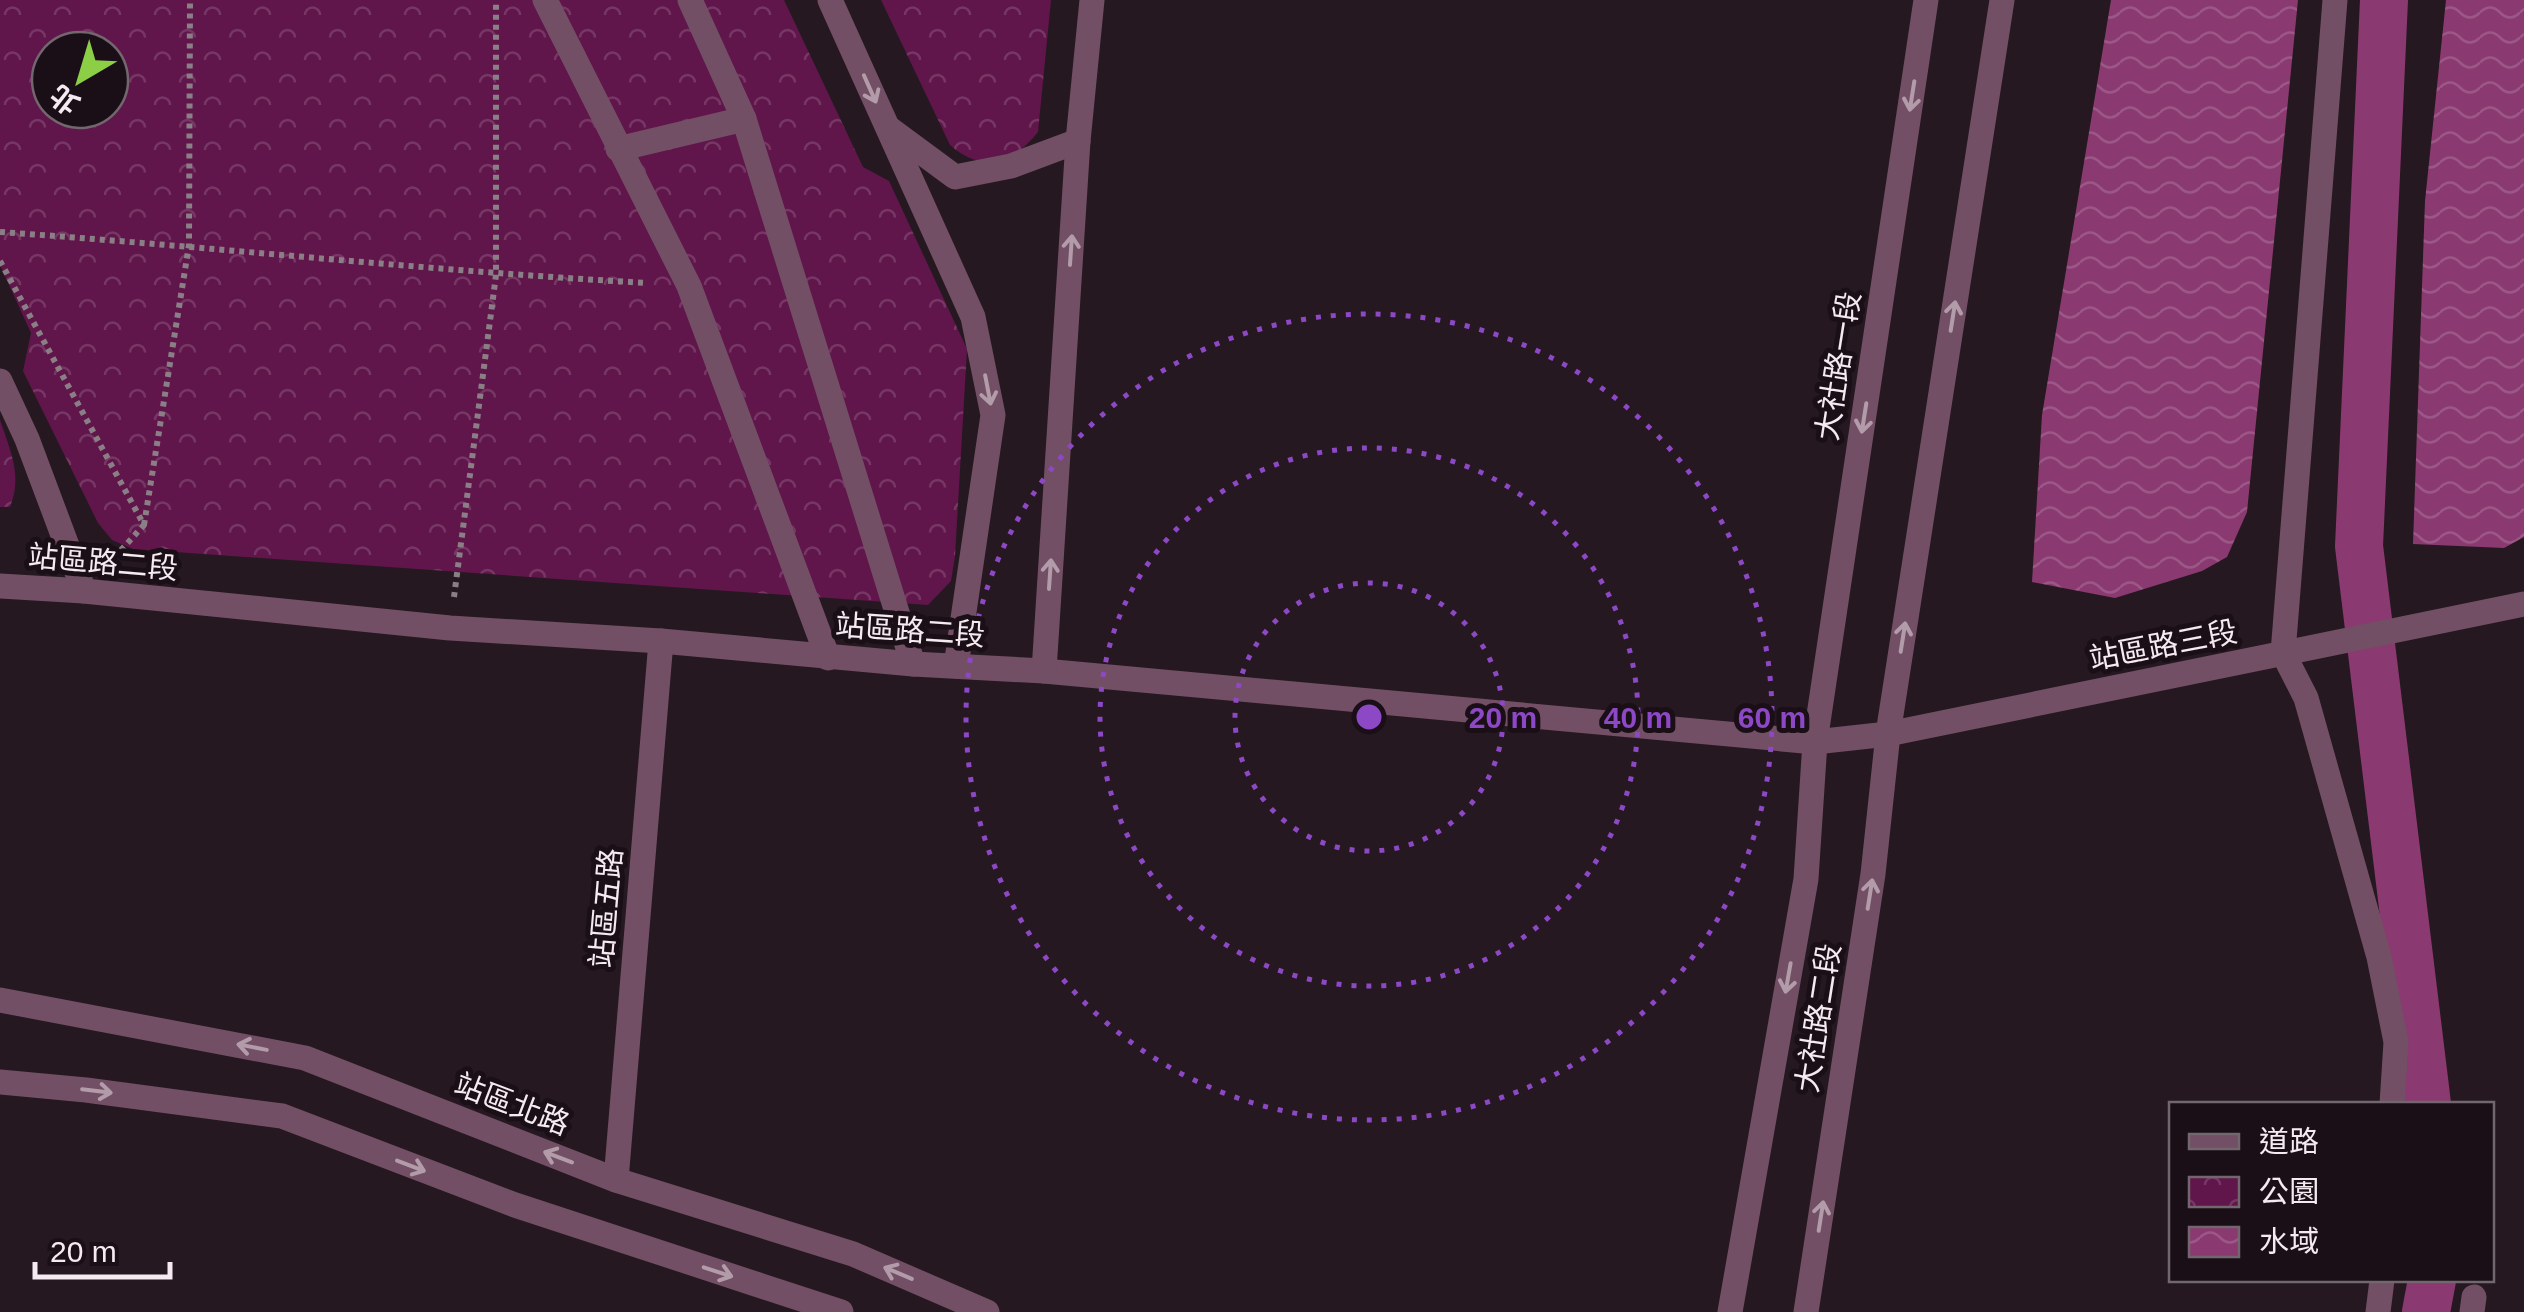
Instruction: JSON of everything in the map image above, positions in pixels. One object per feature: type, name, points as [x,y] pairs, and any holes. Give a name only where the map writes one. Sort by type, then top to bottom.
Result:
[{"type":"street","points":[[545,0],[689,286],[828,658]]},
{"type":"street","points":[[690,0],[744,119],[913,664]]},
{"type":"street","points":[[830,0],[973,317],[993,416],[956,666]]},
{"type":"street","points":[[1044,672],[1078,142],[1092,0]]},
{"type":"street","name":"大社路一段","points":[[1815,742],[1926,0]]},
{"type":"street","points":[[1888,734],[2002,0]]},
{"type":"street","points":[[2335,0],[2284,654],[2306,698],[2379,957],[2396,1042],[2392,1102]]},
{"type":"street","points":[[618,149],[744,119]]},
{"type":"street","points":[[886,126],[956,177],[1011,166],[1078,142]]},
{"type":"street","points":[[0,380],[28,439],[84,591]]},
{"type":"street","name":"站區路二段","points":[[0,586],[450,628],[1044,672],[1815,742]]},
{"type":"street","name":"站區路三段","points":[[1815,742],[1888,734],[2524,604]]},
{"type":"street","name":"站區五路","points":[[616,1180],[662,641]]},
{"type":"street","name":"大社路二段","points":[[1806,1312],[1873,874],[1888,734]]},
{"type":"street","name":"大社路二段","points":[[1730,1312],[1806,878],[1815,742]]},
{"type":"street","name":"站區北路","points":[[0,1000],[304,1058],[616,1180],[853,1254],[988,1312]]},
{"type":"street","points":[[0,1082],[282,1116],[516,1206],[841,1312]]},
{"type":"street","points":[[2378,1312],[2382,1282]]},
{"type":"path","points":[[84,591],[144,525],[188,245],[190,0]]},
{"type":"path","points":[[450,628],[496,275],[496,0]]},
{"type":"path","points":[[0,232],[188,245],[496,275],[689,286]]},
{"type":"path","points":[[0,261],[144,525]]},
{"type":"green space","points":[[0,0],[784,0],[863,167],[889,181],[967,349],[951,581],[928,605],[133,549],[112,540],[98,523],[23,371],[31,333],[0,265]]},
{"type":"green space","points":[[881,0],[1051,0],[1038,132],[1018,151],[996,161],[973,159],[950,145]]},
{"type":"green space","points":[[0,420],[15,474],[10,507],[0,507]]},
{"type":"water","points":[[2111,0],[2298,0],[2247,512],[2227,557],[2202,571],[2115,598],[2032,582],[2042,415]]},
{"type":"water","points":[[2446,0],[2524,0],[2524,537],[2504,548],[2413,544],[2425,201]]},
{"type":"waterway","points":[[2384,0],[2359,546],[2427,1102]]},
{"type":"waterway","points":[[2426,1312],[2432,1282]]}]
